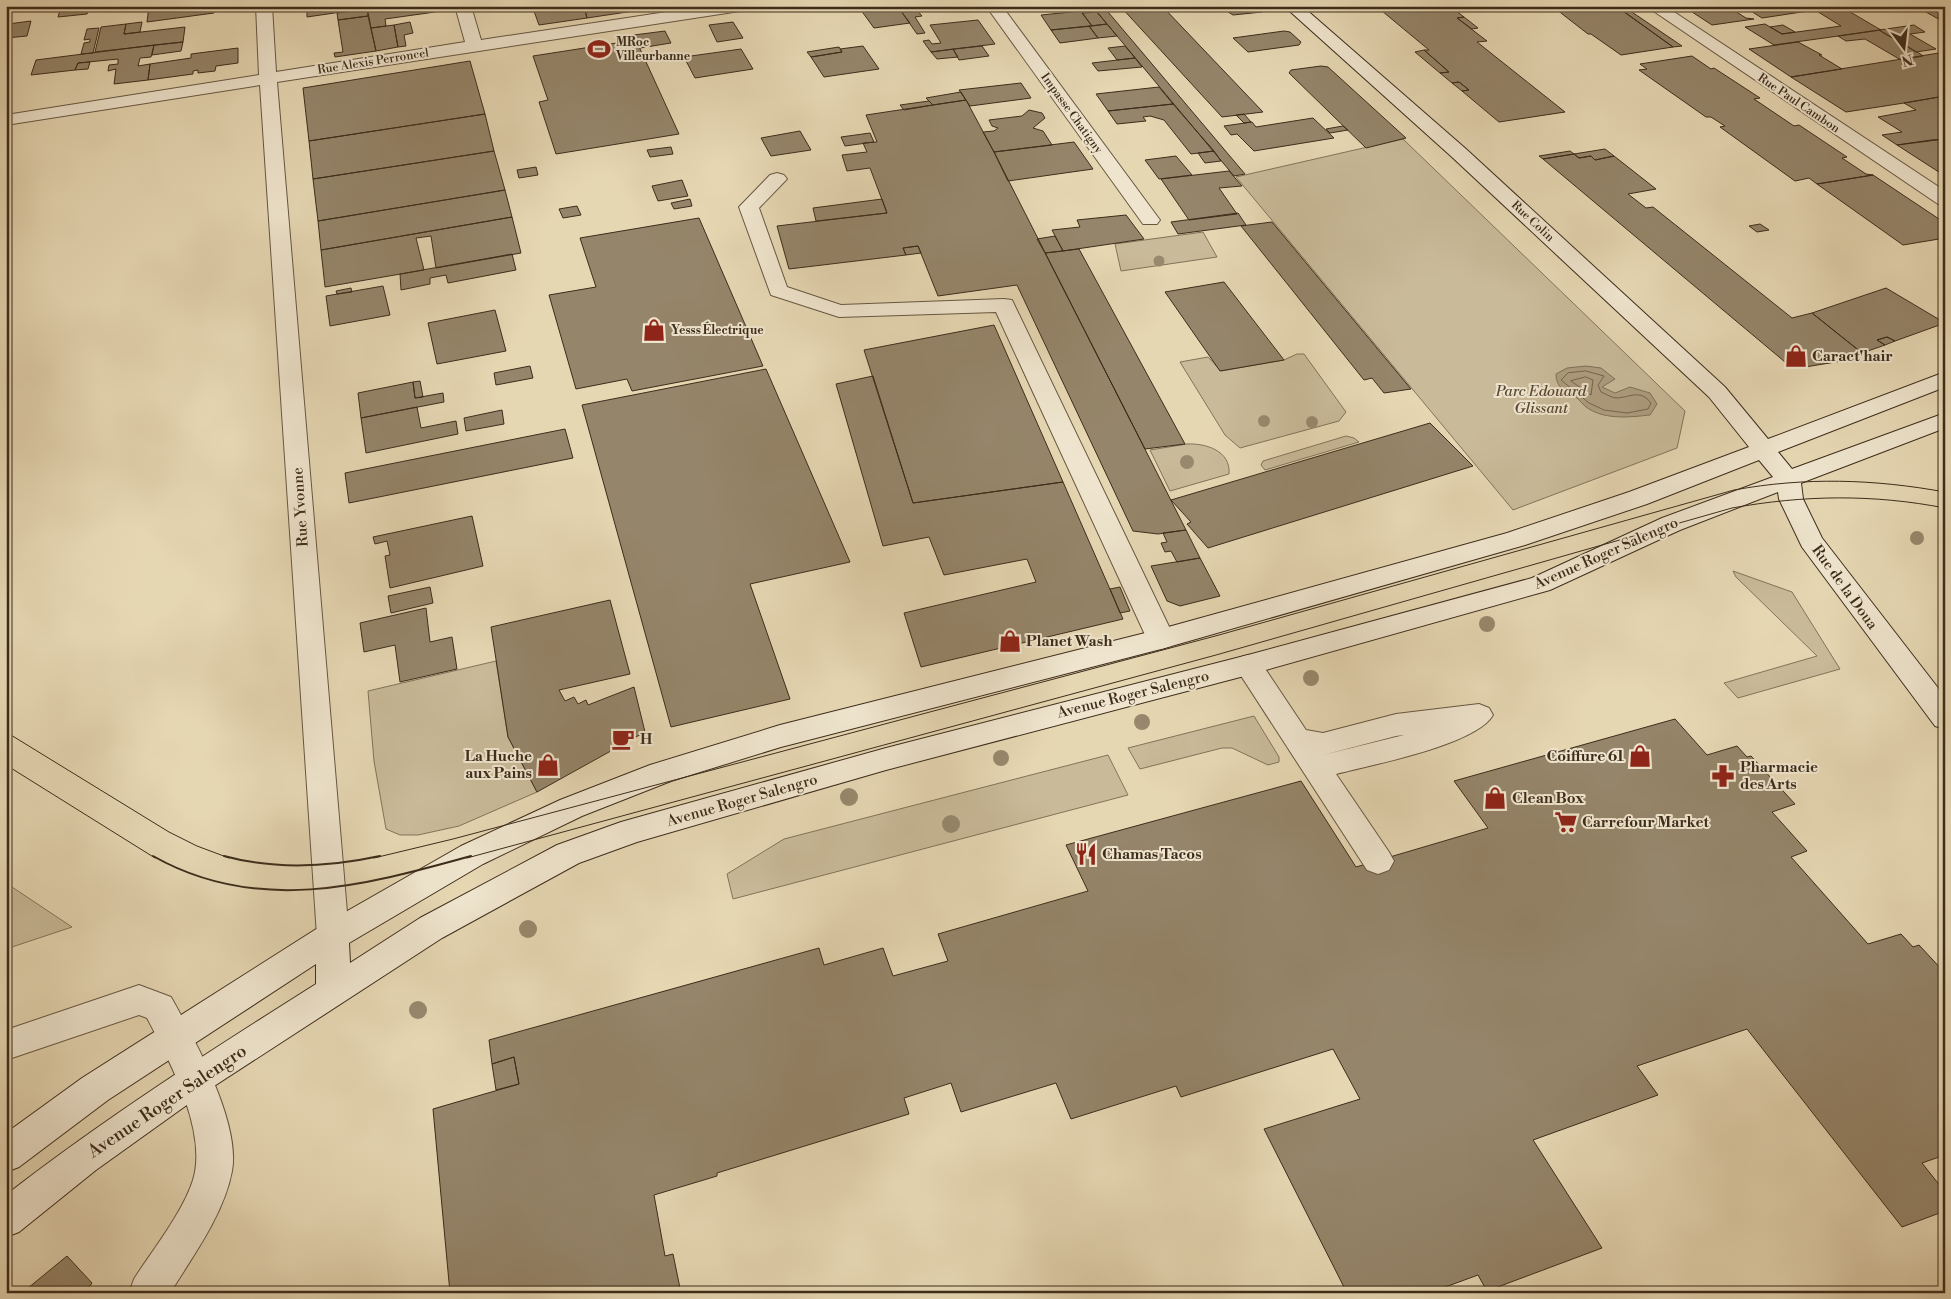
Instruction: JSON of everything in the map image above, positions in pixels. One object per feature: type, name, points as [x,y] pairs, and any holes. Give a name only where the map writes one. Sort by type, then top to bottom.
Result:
[{"type":"street","name":"Rue Yvonne","points":[[264,6],[333,936]]},
{"type":"street","points":[[463,6],[474,46]]},
{"type":"street","name":"Rue Alexis Perroncel","points":[[6,120],[738,6]]},
{"type":"street","name":"Impasse Chatigny","points":[[994,6],[1150,220]]},
{"type":"street","name":"Rue Colin","points":[[1292,6],[1460,153],[1717,392],[1763,448]]},
{"type":"street","name":"Rue Paul Cambon","points":[[1654,6],[1945,200]]},
{"type":"street","points":[[777,179],[748,207],[778,290],[839,311],[1004,305],[1161,639]]},
{"type":"street","points":[[6,1155],[94,1088],[174,1039],[333,936],[472,855],[571,808],[661,773],[780,736],[1161,639],[1516,539],[1638,498],[1945,379]]},
{"type":"street","name":"Avenue Roger Salengro","points":[[6,1219],[83,1158],[193,1081],[431,928],[568,854],[632,831],[886,759],[1248,665],[1541,584],[1672,524],[1945,420]]},
{"type":"street","name":"Rue de la Doua","points":[[1763,448],[1789,481],[1790,499],[1811,540],[1945,718]]},
{"type":"street","points":[[1248,665],[1378,861]]},
{"type":"street","points":[[1297,739],[1323,744],[1396,725],[1479,715],[1434,738],[1317,768]]},
{"type":"street","points":[[333,936],[333,991]]},
{"type":"street","points":[[6,1045],[139,1000],[159,1007],[193,1081],[213,1133],[214,1170],[201,1204],[148,1293]]},
{"type":"green space","name":"Parc Edouard Glissant","points":[[1403,139],[1685,411],[1677,448],[1513,510],[1236,177]]},
{"type":"green space","points":[[1203,232],[1217,257],[1121,271],[1115,244]]},
{"type":"green space","points":[[1297,354],[1304,354],[1346,412],[1339,421],[1240,448],[1225,435],[1180,362],[1208,357],[1221,371],[1284,360]]},
{"type":"green space","points":[[1346,436],[1354,438],[1359,442],[1265,470],[1261,465],[1263,461]]},
{"type":"green space","points":[[1187,444],[1209,447],[1222,454],[1229,466],[1229,474],[1170,491],[1150,450]]},
{"type":"green space","points":[[1733,571],[1792,592],[1840,669],[1738,698],[1724,683],[1817,656],[1736,577]]},
{"type":"green space","points":[[496,661],[508,737],[537,792],[459,826],[418,835],[400,835],[386,829],[374,761],[368,691]]},
{"type":"green space","points":[[1254,716],[1279,757],[1279,762],[1268,765],[1232,748],[1222,748],[1140,769],[1128,748]]},
{"type":"green space","points":[[1108,755],[1128,795],[733,899],[727,874],[784,839]]},
{"type":"green space","points":[[6,883],[72,927],[6,949]]},
{"type":"water","points":[[1586,366],[1601,368],[1615,379],[1602,387],[1615,393],[1630,387],[1650,393],[1657,404],[1650,415],[1619,417],[1603,415],[1587,408],[1557,382],[1556,374],[1567,368]]},
{"type":"building","points":[[6,6],[12,8],[24,6],[23,10],[6,11]]},
{"type":"building","points":[[91,6],[87,14],[58,17],[61,7]]},
{"type":"building","points":[[149,6],[215,6],[214,13],[147,22]]},
{"type":"building","points":[[299,6],[347,6],[348,11],[307,17],[307,10],[300,11]]},
{"type":"building","points":[[433,6],[435,12],[385,19],[386,26],[371,28],[367,7]]},
{"type":"building","points":[[561,6],[584,6],[587,18],[539,25],[534,11]]},
{"type":"building","points":[[584,6],[653,6],[654,8],[587,18]]},
{"type":"building","points":[[858,6],[897,6],[910,23],[874,28]]},
{"type":"building","points":[[1092,6],[1103,6],[1245,174],[1234,176]]},
{"type":"building","points":[[1120,6],[1162,6],[1263,112],[1222,117]]},
{"type":"building","points":[[1219,6],[1262,6],[1264,9],[1262,12],[1233,15]]},
{"type":"building","points":[[1376,6],[1450,6],[1464,17],[1457,18],[1487,41],[1477,42],[1565,112],[1499,122],[1462,91],[1469,90],[1459,82],[1452,83],[1440,73],[1449,72],[1424,50],[1429,50]]},
{"type":"building","points":[[1552,6],[1616,6],[1673,47],[1621,55],[1591,34],[1588,34]]},
{"type":"building","points":[[1616,6],[1623,6],[1682,46],[1673,47]]},
{"type":"building","points":[[1727,6],[1746,18],[1754,19],[1712,25],[1686,8]]},
{"type":"building","points":[[1748,6],[1840,6],[1881,30],[1774,45],[1745,27],[1765,24],[1782,34],[1841,26],[1815,10],[1762,18],[1746,8],[1750,7]]},
{"type":"building","points":[[1915,6],[1945,6],[1945,22],[1944,22]]},
{"type":"building","points":[[532,7],[561,7],[534,11]]},
{"type":"building","points":[[367,9],[368,16],[338,20],[337,13]]},
{"type":"building","points":[[916,9],[922,16],[915,17],[925,33],[917,34],[901,11]]},
{"type":"building","points":[[1081,11],[1092,26],[1051,30],[1041,15]]},
{"type":"building","points":[[1097,12],[1107,24],[1092,26],[1082,13]]},
{"type":"building","points":[[368,16],[376,51],[335,57],[334,53],[343,52],[338,20]]},
{"type":"building","points":[[1464,17],[1478,28],[1472,29],[1457,18]]},
{"type":"building","points":[[978,20],[995,44],[931,52],[923,41],[929,40],[932,44],[941,43],[930,25]]},
{"type":"building","points":[[31,21],[27,36],[6,38],[8,24]]},
{"type":"building","points":[[142,22],[140,32],[124,34],[126,24]]},
{"type":"building","points":[[410,22],[413,33],[404,35],[406,46],[398,47],[394,25]]},
{"type":"building","points":[[733,22],[743,38],[717,42],[709,25]]},
{"type":"building","points":[[126,24],[124,34],[185,27],[183,42],[95,52],[101,27]]},
{"type":"building","points":[[1107,24],[1117,36],[1098,38],[1089,26]]},
{"type":"building","points":[[394,25],[398,47],[376,51],[371,28]]},
{"type":"building","points":[[1783,25],[1795,32],[1782,34],[1770,27]]},
{"type":"building","points":[[1914,25],[1925,32],[1910,34],[1936,49],[1916,52],[1879,30]]},
{"type":"building","points":[[1089,26],[1098,38],[1060,43],[1051,30]]},
{"type":"building","points":[[99,28],[93,53],[81,54],[84,43],[90,42],[90,39],[84,40],[87,29]]},
{"type":"building","points":[[1879,30],[1923,56],[1901,60],[1865,39],[1846,41],[1838,36]]},
{"type":"building","points":[[665,31],[671,43],[640,48],[634,35]]},
{"type":"building","points":[[1284,31],[1290,32],[1301,42],[1299,45],[1248,52],[1233,38]]},
{"type":"building","points":[[636,40],[679,134],[556,154],[539,102],[548,100],[533,56]]},
{"type":"building","points":[[183,42],[181,51],[152,55],[154,45]]},
{"type":"building","points":[[1798,42],[1842,69],[1791,77],[1749,49]]},
{"type":"building","points":[[154,45],[151,57],[140,58],[138,66],[150,64],[148,80],[114,84],[116,69],[108,71],[109,65],[118,64],[118,59],[78,63],[75,70],[31,75],[36,60]]},
{"type":"building","points":[[863,46],[879,69],[824,77],[811,57],[842,52],[840,49]]},
{"type":"building","points":[[982,46],[989,56],[959,60],[953,49]]},
{"type":"building","points":[[1125,46],[1135,58],[1117,60],[1108,48]]},
{"type":"building","points":[[839,47],[842,52],[811,57],[807,52]]},
{"type":"building","points":[[238,48],[238,63],[216,66],[215,71],[198,73],[198,70],[193,71],[193,74],[148,80],[150,64],[191,58],[191,54]]},
{"type":"building","points":[[741,49],[753,69],[695,78],[684,57]]},
{"type":"building","points":[[953,49],[958,57],[937,59],[931,52]]},
{"type":"building","points":[[1424,50],[1449,72],[1440,73],[1415,52]]},
{"type":"building","points":[[1945,52],[1945,96],[1904,103],[1846,112],[1791,77]]},
{"type":"building","points":[[1692,56],[1760,98],[1754,99],[1794,126],[1799,125],[1847,157],[1842,158],[1866,174],[1873,175],[1817,184],[1809,178],[1795,181],[1720,127],[1725,126],[1711,117],[1706,117],[1639,70],[1647,69],[1640,64]]},
{"type":"building","points":[[1135,58],[1142,67],[1098,71],[1092,63]]},
{"type":"building","points":[[470,61],[485,114],[309,141],[303,88]]},
{"type":"building","points":[[90,62],[88,69],[75,70],[78,63]]},
{"type":"building","points":[[1321,66],[1328,67],[1406,138],[1366,148],[1289,73],[1291,70]]},
{"type":"building","points":[[1459,82],[1469,90],[1462,91],[1452,83]]},
{"type":"building","points":[[1021,83],[1031,98],[970,106],[959,90]]},
{"type":"building","points":[[1159,87],[1173,104],[1108,111],[1096,94]]},
{"type":"building","points":[[961,92],[966,100],[933,105],[926,98]]},
{"type":"building","points":[[1945,96],[1945,139],[1897,145],[1882,135],[1902,132],[1878,117],[1916,110],[1904,103]]},
{"type":"building","points":[[966,100],[1186,530],[1158,534],[1133,531],[1017,285],[938,296],[918,246],[903,248],[906,255],[789,269],[777,226],[887,213],[870,168],[847,171],[842,155],[867,152],[863,143],[877,142],[866,115]]},
{"type":"building","points":[[929,101],[933,105],[904,110],[900,105]]},
{"type":"building","points":[[1173,104],[1214,151],[1191,154],[1164,120],[1150,116],[1143,117],[1146,121],[1117,124],[1108,111]]},
{"type":"building","points":[[1029,110],[1042,113],[1045,118],[1033,128],[1043,131],[1052,145],[994,152],[983,132],[994,131],[998,128],[992,126],[989,120],[1022,116]]},
{"type":"building","points":[[485,114],[494,151],[313,179],[309,141]]},
{"type":"building","points":[[1244,114],[1251,122],[1244,123],[1236,115]]},
{"type":"building","points":[[1313,118],[1334,138],[1254,151],[1237,134],[1231,135],[1224,126],[1252,122],[1256,127]]},
{"type":"building","points":[[1343,126],[1348,130],[1330,133],[1326,129]]},
{"type":"building","points":[[800,131],[811,150],[771,156],[761,138]]},
{"type":"building","points":[[870,133],[874,142],[845,146],[841,137]]},
{"type":"building","points":[[1945,139],[1945,176],[1897,145],[1931,140]]},
{"type":"building","points":[[1074,142],[1093,169],[1008,181],[994,152]]},
{"type":"building","points":[[671,147],[673,154],[650,157],[647,150]]},
{"type":"building","points":[[1605,149],[1614,156],[1595,160],[1591,156],[1579,158],[1574,154]]},
{"type":"building","points":[[494,151],[505,190],[318,221],[313,179]]},
{"type":"building","points":[[1214,151],[1221,161],[1205,163],[1198,153]]},
{"type":"building","points":[[1570,151],[1574,154],[1543,159],[1539,156]]},
{"type":"building","points":[[1574,154],[1579,158],[1591,156],[1595,160],[1614,156],[1656,189],[1628,194],[1646,208],[1653,207],[1792,318],[1812,313],[1862,353],[1843,356],[1848,360],[1805,367],[1785,362],[1543,159]]},
{"type":"building","points":[[1176,156],[1192,175],[1159,179],[1145,160]]},
{"type":"building","points":[[536,167],[538,175],[519,178],[517,170]]},
{"type":"building","points":[[1229,171],[1242,186],[1219,188],[1237,214],[1189,220],[1161,179]]},
{"type":"building","points":[[1873,175],[1945,223],[1945,238],[1903,245],[1817,184]]},
{"type":"building","points":[[682,180],[688,196],[658,201],[652,186]]},
{"type":"building","points":[[505,190],[512,217],[321,250],[318,221]]},
{"type":"building","points":[[690,199],[692,206],[674,209],[671,203]]},
{"type":"building","points":[[882,199],[887,213],[816,221],[813,208]]},
{"type":"building","points":[[577,206],[581,215],[563,218],[559,209]]},
{"type":"building","points":[[1238,213],[1246,225],[1178,234],[1171,222]]},
{"type":"building","points":[[1126,215],[1144,239],[1063,251],[1052,230],[1080,227],[1077,220]]},
{"type":"building","points":[[512,217],[521,253],[436,268],[431,236],[416,238],[424,270],[325,287],[321,250]]},
{"type":"building","name":"Yesss Électrique","points":[[699,218],[763,366],[632,391],[627,379],[576,389],[549,295],[596,287],[580,238]]},
{"type":"building","points":[[1272,222],[1411,389],[1384,393],[1372,378],[1364,380],[1241,226]]},
{"type":"building","points":[[1760,224],[1769,230],[1757,232],[1749,226]]},
{"type":"building","points":[[1055,236],[1063,251],[1045,253],[1037,239]]},
{"type":"building","points":[[918,246],[921,253],[906,255],[903,248]]},
{"type":"building","points":[[1079,249],[1185,444],[1145,449],[1045,253]]},
{"type":"building","points":[[512,254],[516,270],[448,283],[446,275],[430,278],[430,284],[401,290],[400,274]]},
{"type":"building","points":[[1224,282],[1284,360],[1220,371],[1165,292]]},
{"type":"building","points":[[383,286],[390,315],[330,326],[326,296]]},
{"type":"building","points":[[351,288],[352,292],[337,294],[336,291]]},
{"type":"building","points":[[1886,288],[1945,323],[1895,341],[1887,337],[1877,340],[1885,345],[1862,353],[1812,313]]},
{"type":"building","points":[[495,310],[506,351],[437,364],[428,323]]},
{"type":"building","points":[[994,325],[1063,482],[913,503],[864,350]]},
{"type":"building","points":[[1887,337],[1895,341],[1885,345],[1877,340]]},
{"type":"building","points":[[530,366],[533,378],[496,385],[494,373]]},
{"type":"building","points":[[766,369],[850,562],[750,584],[790,699],[671,727],[582,405]]},
{"type":"building","points":[[873,376],[913,503],[1063,482],[1123,619],[921,667],[904,613],[1036,582],[1027,559],[944,575],[929,537],[883,546],[836,384]]},
{"type":"building","points":[[420,381],[423,397],[415,398],[413,382]]},
{"type":"building","points":[[413,382],[415,398],[443,393],[444,402],[361,418],[358,393]]},
{"type":"building","points":[[417,407],[421,428],[456,421],[458,434],[366,453],[361,418]]},
{"type":"building","points":[[502,410],[504,424],[466,431],[464,418]]},
{"type":"building","points":[[1430,423],[1473,466],[1208,548],[1187,524],[1191,522],[1171,500]]},
{"type":"building","points":[[565,429],[573,458],[349,503],[345,473]]},
{"type":"building","points":[[472,516],[483,566],[390,588],[385,556],[390,555],[387,541],[375,544],[373,537]]},
{"type":"building","points":[[1186,530],[1200,558],[1177,562],[1171,551],[1165,552],[1161,543],[1167,542],[1163,533]]},
{"type":"building","points":[[1200,558],[1220,596],[1180,606],[1167,601],[1151,566]]},
{"type":"building","points":[[430,587],[433,603],[391,613],[388,596]]},
{"type":"building","points":[[1120,587],[1130,611],[1120,613],[1110,589]]},
{"type":"building","points":[[610,600],[630,674],[559,690],[565,701],[574,697],[578,704],[586,700],[588,705],[634,687],[645,732],[537,792],[508,737],[491,627]]},
{"type":"building","points":[[426,608],[430,642],[452,637],[457,669],[400,682],[395,645],[364,652],[360,623]]},
{"type":"building","points":[[1675,719],[1707,755],[1737,746],[1747,757],[1751,756],[1795,804],[1772,812],[1807,851],[1791,857],[1868,944],[1901,934],[1913,947],[1919,945],[1945,973],[1945,1155],[1922,1163],[1945,1192],[1945,1211],[1902,1227],[1747,1029],[1637,1066],[1658,1095],[1533,1140],[1602,1248],[1487,1291],[1478,1275],[1429,1293],[1347,1293],[1264,1129],[1360,1099],[1333,1049],[1181,1097],[1176,1086],[1071,1119],[1056,1083],[961,1112],[951,1083],[904,1098],[909,1114],[717,1173],[717,1176],[654,1195],[665,1256],[673,1254],[681,1293],[450,1293],[433,1109],[519,1084],[514,1057],[492,1064],[489,1040],[819,948],[824,965],[883,948],[893,976],[948,961],[938,934],[1088,891],[1066,845],[1301,781],[1356,867],[1488,828],[1454,781]]},
{"type":"building","points":[[514,1057],[519,1084],[496,1090],[492,1064]]},
{"type":"building","points":[[67,1256],[92,1283],[85,1293],[22,1293]]},
{"type":"tram line","points":[[374,858],[453,839],[1219,635],[1734,490],[1787,483],[1840,481],[1892,484],[1945,492]]},
{"type":"tram line","points":[[467,858],[1216,655],[1732,508],[1786,501],[1839,498],[1891,500],[1945,508]]},
{"type":"tram line","points":[[6,732],[169,832],[197,846],[229,858]]},
{"type":"tram line","points":[[6,765],[155,858]]},
{"type":"tram line","points":[[153,856],[192,874],[231,885],[271,890],[350,885],[390,877],[471,856]]},
{"type":"tram line","points":[[224,856],[282,865],[322,865],[380,856]]},
{"type":"place","name":"MRoc Villeurbanne","points":[[599,49]]},
{"type":"place","name":"Yesss Électrique","points":[[654,330]]},
{"type":"place","name":"Caract'hair","points":[[1796,356]]},
{"type":"place","name":"Planet Wash","points":[[1010,641]]},
{"type":"place","name":"H","points":[[623,739]]},
{"type":"place","name":"Coiffure 61","points":[[1640,756]]},
{"type":"place","name":"La Huche aux Pains","points":[[548,765]]},
{"type":"place","name":"Pharmacie des Arts","points":[[1723,776]]},
{"type":"place","name":"Clean Box","points":[[1495,798]]},
{"type":"place","name":"Carrefour Market","points":[[1566,822]]},
{"type":"place","name":"Chamas Tacos","points":[[1086,854]]}]
